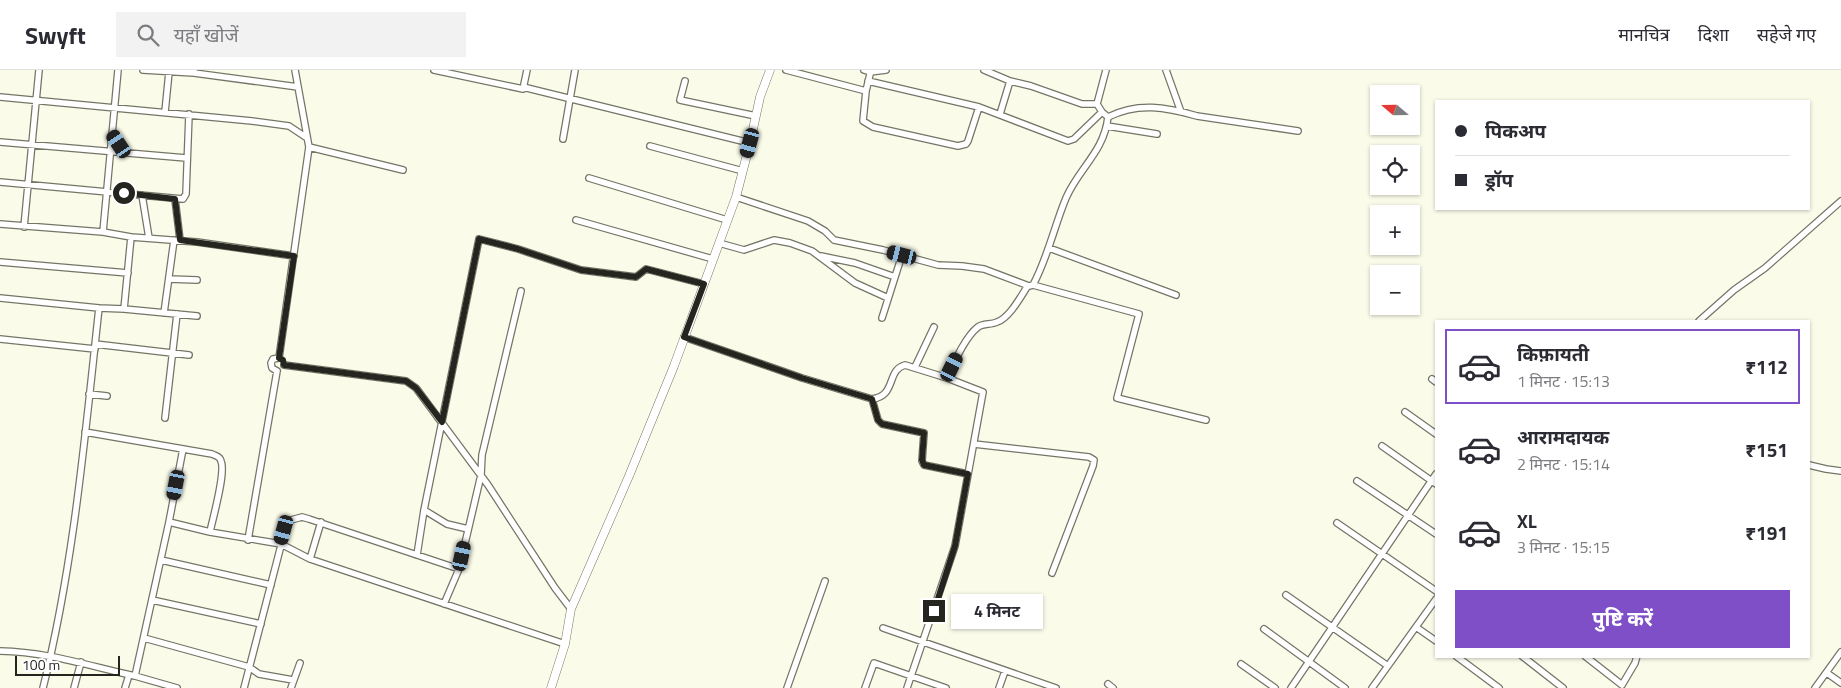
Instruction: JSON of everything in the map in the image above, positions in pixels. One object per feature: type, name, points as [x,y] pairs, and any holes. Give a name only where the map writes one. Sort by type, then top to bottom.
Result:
[{"type":"street","points":[[24,227],[39,70]]},
{"type":"street","points":[[103,232],[118,70]]},
{"type":"street","points":[[143,70],[194,72],[298,87]]},
{"type":"street","points":[[234,70],[234,77]]},
{"type":"street","points":[[279,358],[309,147],[295,70]]},
{"type":"street","points":[[434,70],[523,89],[523,87],[750,143]]},
{"type":"street","points":[[523,87],[527,70]]},
{"type":"street","points":[[563,139],[575,70]]},
{"type":"street","points":[[551,688],[565,644],[571,609],[629,476],[736,198],[760,97],[770,70]]},
{"type":"street","points":[[786,70],[866,91]]},
{"type":"street","points":[[886,70],[869,71],[863,121],[873,127],[958,146],[968,142],[979,107]]},
{"type":"street","points":[[984,70],[1010,82],[1031,86],[1082,104],[1097,104]]},
{"type":"street","points":[[1106,70],[1097,104],[1108,117]]},
{"type":"street","points":[[1166,70],[1181,112]]},
{"type":"street","points":[[165,112],[169,72]]},
{"type":"street","points":[[685,81],[680,100],[756,116]]},
{"type":"street","points":[[868,81],[979,107],[1070,142],[1102,112]]},
{"type":"street","points":[[1000,114],[1010,82]]},
{"type":"street","points":[[0,97],[189,114],[289,126],[307,138]]},
{"type":"street","points":[[1108,117],[1122,110],[1147,106],[1196,116],[1298,131]]},
{"type":"street","points":[[0,182],[183,199],[186,194],[189,114]]},
{"type":"street","points":[[947,378],[957,356],[979,326],[999,322],[1016,305],[1030,286],[1049,248],[1066,198],[1077,177],[1090,163],[1100,145],[1107,126],[1108,117]]},
{"type":"street","points":[[1107,126],[1157,134]]},
{"type":"street","points":[[112,134],[125,154]]},
{"type":"street","points":[[0,142],[186,158]]},
{"type":"street","points":[[650,146],[743,171]]},
{"type":"street","points":[[309,147],[403,170]]},
{"type":"street","points":[[589,178],[728,220]]},
{"type":"street","points":[[142,195],[149,238]]},
{"type":"street","points":[[736,198],[808,221],[825,231],[834,240],[938,265],[984,269],[1030,286],[1139,314],[1117,398],[1206,420]]},
{"type":"street","points":[[164,314],[177,240],[175,199]]},
{"type":"street","points":[[1700,320],[1734,290],[1765,268],[1841,202]]},
{"type":"street","points":[[576,220],[713,259]]},
{"type":"street","points":[[0,224],[177,240],[294,256]]},
{"type":"street","points":[[124,309],[131,236]]},
{"type":"street","points":[[417,555],[424,510],[479,239],[518,249],[581,270],[636,277],[646,269],[704,284]]},
{"type":"street","points":[[719,243],[744,250],[766,242],[783,241],[802,247],[819,256],[855,283],[888,298]]},
{"type":"street","points":[[1049,248],[1176,295]]},
{"type":"street","points":[[882,318],[902,255]]},
{"type":"street","points":[[819,256],[855,263],[895,277]]},
{"type":"street","points":[[0,262],[128,274]]},
{"type":"street","points":[[169,279],[198,280]]},
{"type":"street","points":[[444,604],[459,569],[481,476],[482,456],[521,291]]},
{"type":"street","points":[[0,298],[197,316]]},
{"type":"street","points":[[43,688],[51,655],[72,538],[100,308]]},
{"type":"street","points":[[165,418],[177,314]]},
{"type":"street","points":[[915,367],[934,327]]},
{"type":"street","points":[[684,337],[802,378],[872,399],[879,398],[885,394],[896,370],[900,366],[915,367],[983,392],[955,546],[908,688]]},
{"type":"street","points":[[0,340],[190,355]]},
{"type":"street","points":[[277,371],[272,368],[271,363],[273,359],[279,358],[283,360],[284,365]]},
{"type":"street","points":[[284,365],[406,381],[416,388],[481,476],[571,609]]},
{"type":"street","points":[[277,371],[281,370],[284,365]]},
{"type":"street","points":[[248,540],[277,371]]},
{"type":"street","points":[[90,394],[107,396]]},
{"type":"street","points":[[872,399],[878,420],[882,424],[924,433],[922,460],[924,465],[968,474]]},
{"type":"street","points":[[1405,412],[1435,433]]},
{"type":"street","points":[[85,432],[212,454],[219,457],[222,461],[222,472],[210,532]]},
{"type":"street","points":[[974,444],[1089,457],[1094,460],[1052,573]]},
{"type":"street","points":[[1291,688],[1408,515],[1434,482],[1382,446]]},
{"type":"street","points":[[125,688],[132,675],[144,638],[183,449]]},
{"type":"street","points":[[1810,465],[1826,470],[1841,471]]},
{"type":"street","points":[[1357,481],[1435,533]]},
{"type":"street","points":[[424,510],[447,524],[468,529]]},
{"type":"street","points":[[244,688],[272,585],[280,544],[290,520],[302,517],[321,522],[459,569]]},
{"type":"street","points":[[169,522],[248,540],[280,544],[310,559],[565,644]]},
{"type":"street","points":[[310,559],[321,522]]},
{"type":"street","points":[[1336,523],[1435,590]]},
{"type":"street","points":[[161,560],[272,585]]},
{"type":"street","points":[[786,688],[825,581]]},
{"type":"street","points":[[1286,595],[1388,666]]},
{"type":"street","points":[[152,600],[261,624]]},
{"type":"street","points":[[1372,688],[1435,600]]},
{"type":"street","points":[[1416,627],[1435,640]]},
{"type":"street","points":[[883,628],[1056,688]]},
{"type":"street","points":[[1264,629],[1345,688]]},
{"type":"street","points":[[144,638],[249,667],[259,674],[293,680]]},
{"type":"street","points":[[0,651],[51,655],[177,688]]},
{"type":"street","points":[[1815,688],[1841,652]]},
{"type":"street","points":[[1459,658],[1499,688]]},
{"type":"street","points":[[1525,658],[1563,688]]},
{"type":"street","points":[[1587,658],[1620,686],[1636,658]]},
{"type":"street","points":[[74,688],[81,662]]},
{"type":"street","points":[[291,688],[300,663]]},
{"type":"street","points":[[865,688],[874,663],[946,688]]},
{"type":"street","points":[[1241,664],[1275,688]]},
{"type":"street","points":[[999,688],[1005,671]]},
{"type":"street","points":[[1827,673],[1841,682]]},
{"type":"route","points":[[124,193],[175,199],[180,240],[294,256],[279,358],[283,360],[284,365],[406,381],[416,388],[442,422],[479,239],[518,249],[581,270],[636,277],[646,269],[704,284],[684,337],[802,378],[872,399],[878,420],[882,424],[924,433],[922,460],[924,465],[968,474],[955,546],[934,611]]}]
